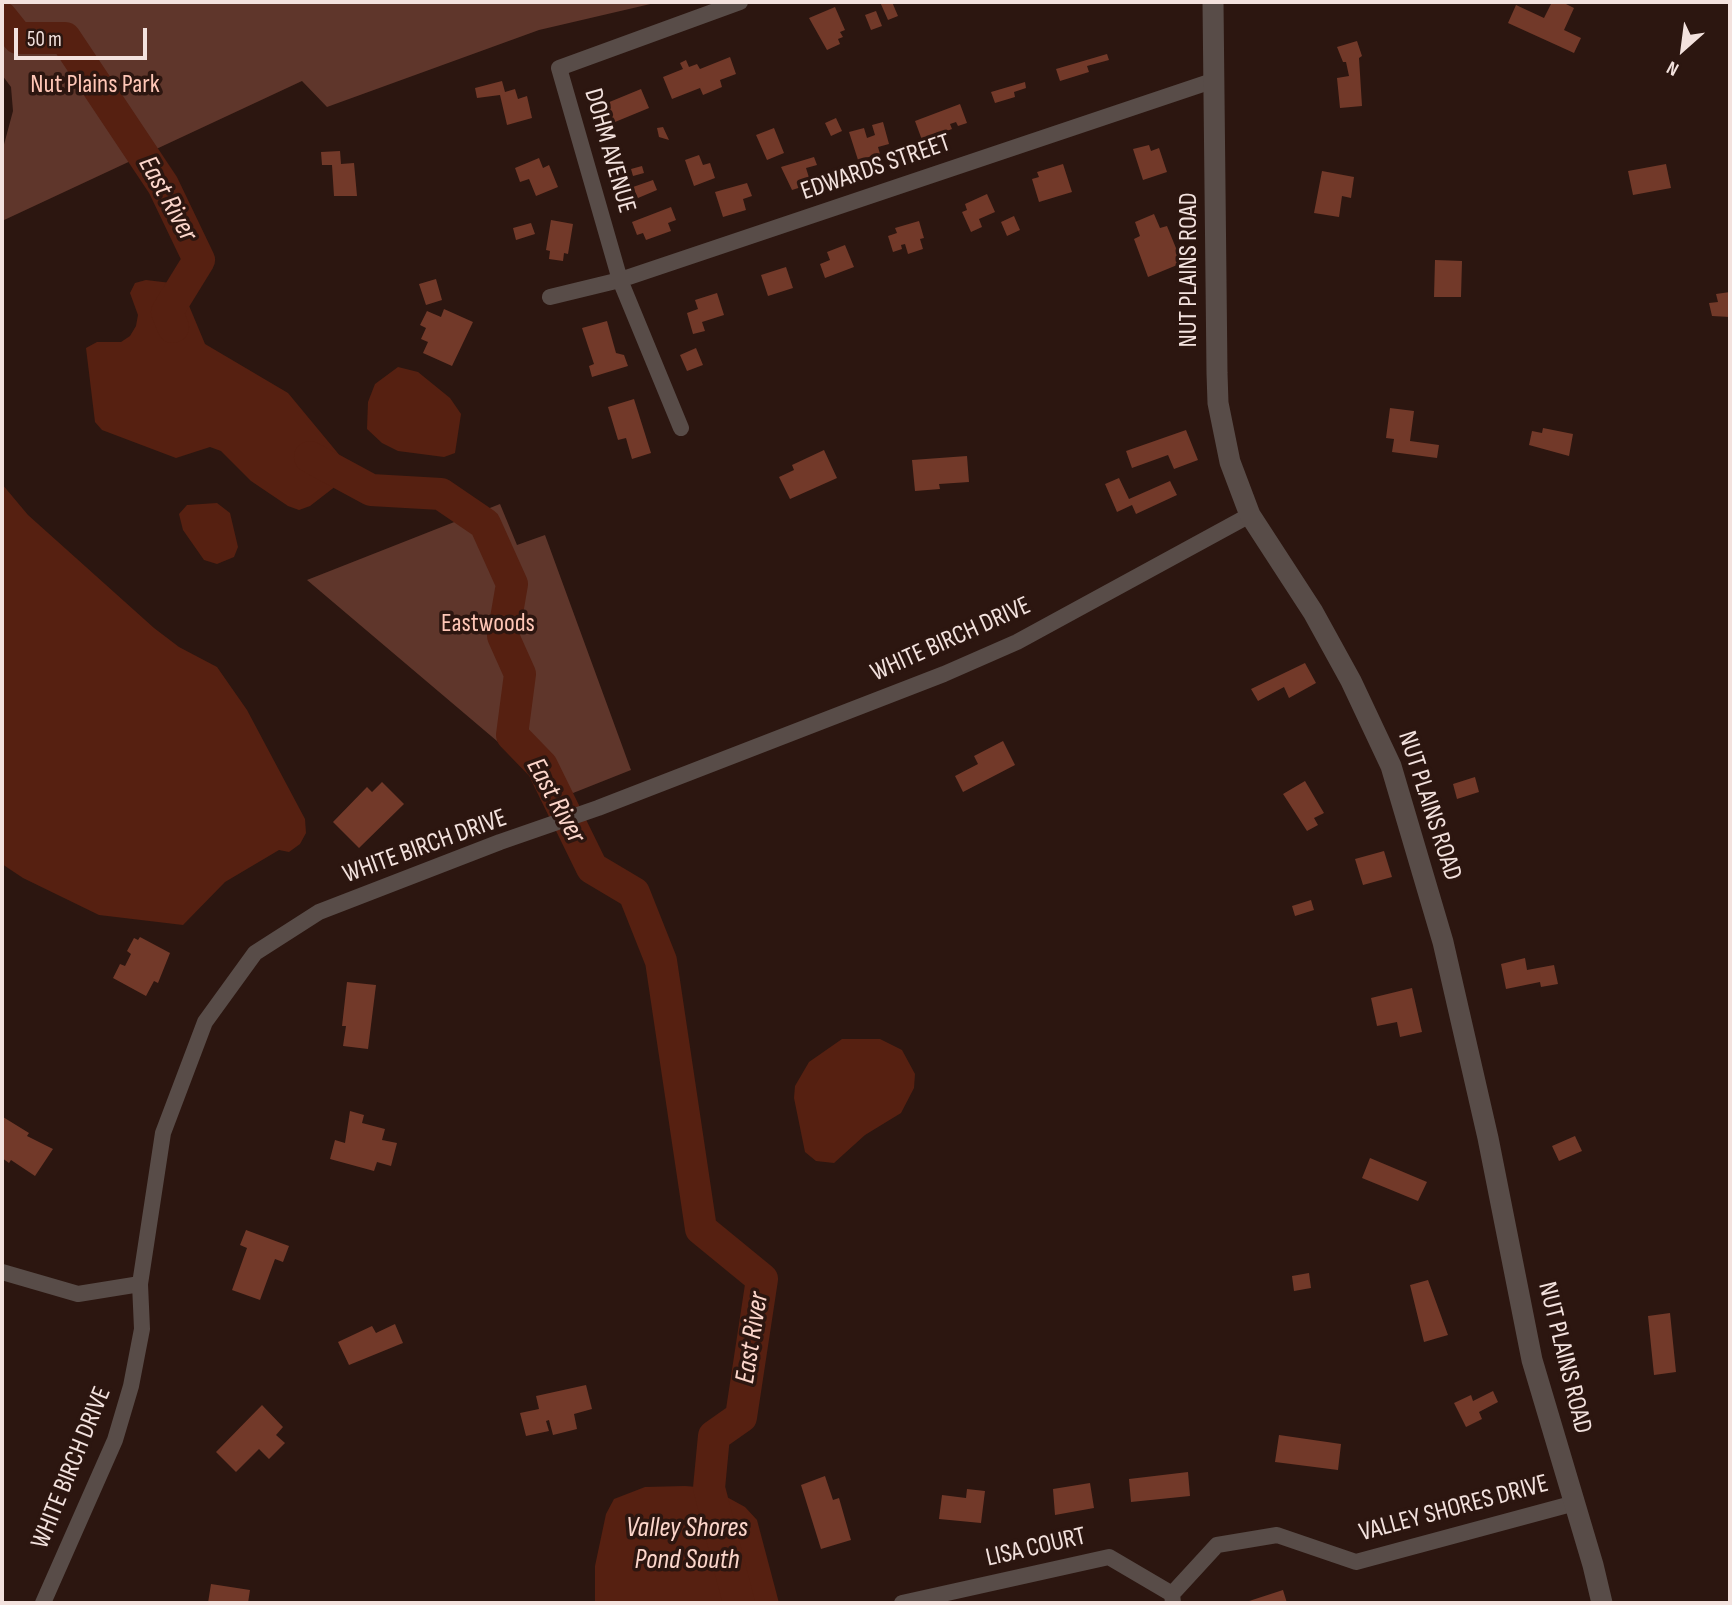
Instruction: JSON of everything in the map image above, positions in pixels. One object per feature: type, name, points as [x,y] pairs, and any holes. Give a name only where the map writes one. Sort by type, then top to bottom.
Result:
[{"type":"street","name":"DOHM AVENUE","points":[[681,428],[621,280],[559,68],[740,2]]},
{"type":"street","name":"NUT PLAINS ROAD","points":[[1213,2],[1218,403],[1230,462],[1250,516],[1313,612],[1351,681],[1391,766],[1443,942],[1488,1138],[1532,1360],[1602,1603]]},
{"type":"street","name":"EDWARDS STREET","points":[[550,297],[621,280],[1215,80]]},
{"type":"street","name":"WHITE BIRCH DRIVE","points":[[43,1603],[115,1440],[131,1386],[142,1329],[139,1284],[163,1133],[205,1022],[255,953],[319,912],[500,842],[525,836],[944,674],[1007,646],[1250,516]]},
{"type":"street","points":[[2,1272],[78,1294],[139,1284]]},
{"type":"street","name":"VALLEY SHORES DRIVE","points":[[1173,1598],[1217,1545],[1277,1535],[1356,1562],[1575,1503]]},
{"type":"street","name":"LISA COURT","points":[[902,1603],[1109,1557],[1173,1598]]},
{"type":"green space","name":"Nut Plains Park","points":[[2,2],[659,2],[539,30],[327,107],[302,81],[2,221],[2,152],[13,111],[11,87],[2,75]]},
{"type":"green space","name":"Eastwoods","points":[[500,504],[517,545],[545,535],[631,770],[563,797],[307,580]]},
{"type":"water","points":[[146,280],[171,283],[182,289],[205,344],[288,393],[341,457],[347,467],[345,479],[310,506],[299,510],[288,506],[251,481],[221,451],[210,447],[176,458],[102,430],[95,422],[86,348],[97,342],[121,342],[130,336],[138,315],[130,293],[135,283]]},
{"type":"water","points":[[398,367],[418,372],[450,398],[461,414],[455,453],[444,457],[398,451],[382,443],[367,429],[368,402],[375,384]]},
{"type":"water","points":[[2,484],[28,515],[154,628],[179,647],[217,667],[247,710],[305,819],[306,833],[300,844],[289,852],[279,850],[225,882],[183,925],[99,915],[23,878],[2,864]]},
{"type":"water","points":[[217,503],[230,513],[238,547],[234,557],[217,564],[204,560],[183,530],[179,514],[187,505]]},
{"type":"water","points":[[842,1039],[880,1039],[902,1050],[915,1074],[914,1088],[901,1113],[865,1135],[834,1163],[816,1161],[805,1152],[794,1098],[795,1086],[809,1062]]},
{"type":"water","name":"Valley Shores Pond South","points":[[645,1487],[709,1488],[745,1507],[757,1520],[779,1603],[595,1603],[595,1566],[606,1514],[614,1499]]},
{"type":"building","points":[[880,2],[892,2],[898,16],[888,20]]},
{"type":"building","points":[[1552,2],[1562,2],[1574,8],[1564,30],[1581,38],[1574,53],[1508,23],[1516,5],[1544,18]]},
{"type":"building","points":[[835,7],[845,30],[840,32],[843,37],[838,39],[840,44],[827,50],[809,18]]},
{"type":"building","points":[[876,11],[882,26],[871,30],[865,15]]},
{"type":"building","points":[[1357,41],[1362,56],[1359,58],[1362,106],[1340,108],[1337,78],[1349,76],[1346,62],[1343,62],[1337,47]]},
{"type":"building","points":[[1107,54],[1109,60],[1087,66],[1089,72],[1060,81],[1056,69]]},
{"type":"building","points":[[730,57],[736,74],[720,80],[722,87],[703,95],[700,88],[672,99],[663,77],[683,69],[680,63],[686,60],[689,67],[697,64],[700,69]]},
{"type":"building","points":[[502,81],[505,92],[515,89],[518,99],[527,96],[532,118],[507,125],[500,95],[477,98],[475,88]]},
{"type":"building","points":[[1025,82],[1026,88],[1014,92],[1015,97],[995,103],[991,92]]},
{"type":"building","points":[[641,89],[649,108],[598,129],[590,110]]},
{"type":"building","points":[[960,104],[967,123],[958,126],[956,122],[950,124],[952,129],[922,140],[915,121]]},
{"type":"building","points":[[836,118],[842,131],[831,136],[825,123]]},
{"type":"building","points":[[883,122],[889,144],[878,147],[880,154],[858,160],[849,132],[864,128],[867,138],[875,135],[872,125]]},
{"type":"building","points":[[663,127],[669,140],[659,137],[657,128]]},
{"type":"building","points":[[774,128],[784,153],[767,160],[756,135]]},
{"type":"building","points":[[1149,145],[1151,151],[1159,148],[1167,172],[1143,180],[1133,149]]},
{"type":"building","points":[[340,151],[341,164],[354,163],[357,196],[334,196],[332,165],[322,165],[321,152]]},
{"type":"building","points":[[699,155],[703,165],[710,163],[715,178],[694,186],[685,160]]},
{"type":"building","points":[[814,157],[817,165],[806,168],[811,184],[792,190],[781,167]]},
{"type":"building","points":[[539,158],[543,168],[549,165],[558,187],[536,196],[529,179],[520,182],[515,168]]},
{"type":"building","points":[[1063,164],[1072,192],[1039,202],[1032,179],[1039,177],[1037,172]]},
{"type":"building","points":[[1666,164],[1671,188],[1633,195],[1628,171]]},
{"type":"building","points":[[642,166],[644,173],[633,176],[631,169]]},
{"type":"building","points":[[1322,171],[1354,177],[1351,198],[1342,196],[1339,217],[1314,213]]},
{"type":"building","points":[[653,180],[657,190],[638,198],[633,187]]},
{"type":"building","points":[[747,183],[752,196],[743,199],[746,210],[723,217],[715,192]]},
{"type":"building","points":[[987,194],[995,212],[979,219],[982,227],[971,232],[962,212],[967,210],[965,204]]},
{"type":"building","points":[[671,207],[676,220],[668,223],[671,231],[646,240],[643,233],[637,235],[632,222]]},
{"type":"building","points":[[1154,214],[1160,228],[1167,226],[1182,263],[1148,277],[1134,239],[1140,236],[1135,222]]},
{"type":"building","points":[[1014,216],[1020,230],[1007,236],[1001,222]]},
{"type":"building","points":[[551,220],[573,224],[568,254],[564,253],[563,261],[549,259],[550,251],[546,250]]},
{"type":"building","points":[[919,221],[924,238],[920,239],[923,249],[908,254],[905,244],[901,245],[902,249],[893,252],[888,236],[897,233],[895,228]]},
{"type":"building","points":[[531,223],[535,234],[516,240],[513,228]]},
{"type":"building","points":[[845,245],[854,267],[825,278],[820,264],[830,260],[827,252]]},
{"type":"building","points":[[1435,260],[1462,261],[1461,297],[1434,297]]},
{"type":"building","points":[[786,267],[793,288],[768,296],[761,275]]},
{"type":"building","points":[[436,279],[442,300],[426,305],[419,284]]},
{"type":"building","points":[[1730,292],[1730,317],[1712,316],[1709,303],[1718,302],[1716,294]]},
{"type":"building","points":[[717,293],[724,315],[702,322],[705,331],[693,334],[687,313],[698,309],[695,300]]},
{"type":"building","points":[[444,309],[473,322],[452,366],[423,353],[428,342],[421,339],[426,328],[420,325],[427,311],[441,317]]},
{"type":"building","points":[[607,321],[616,353],[624,355],[628,366],[592,377],[589,366],[594,364],[582,328]]},
{"type":"building","points":[[696,348],[703,365],[687,371],[680,355]]},
{"type":"building","points":[[634,399],[651,453],[632,459],[626,438],[618,440],[608,407]]},
{"type":"building","points":[[1390,408],[1414,411],[1410,441],[1439,445],[1437,458],[1392,452],[1394,439],[1386,438]]},
{"type":"building","points":[[1543,428],[1573,434],[1569,456],[1529,445],[1532,431],[1542,433]]},
{"type":"building","points":[[1186,430],[1198,460],[1174,469],[1168,455],[1132,468],[1126,451]]},
{"type":"building","points":[[824,450],[837,478],[790,499],[779,477],[794,470],[792,465]]},
{"type":"building","points":[[967,456],[969,482],[939,484],[940,489],[915,491],[912,460]]},
{"type":"building","points":[[1119,478],[1129,499],[1170,481],[1177,495],[1136,514],[1132,505],[1117,512],[1105,484]]},
{"type":"building","points":[[1305,663],[1316,683],[1289,698],[1284,687],[1258,701],[1251,689]]},
{"type":"building","points":[[1003,741],[1015,765],[963,792],[955,776],[978,764],[974,756]]},
{"type":"building","points":[[1475,777],[1479,792],[1457,799],[1453,784]]},
{"type":"building","points":[[1305,781],[1324,813],[1314,818],[1318,825],[1307,831],[1283,794]]},
{"type":"building","points":[[382,782],[404,804],[359,848],[333,822],[367,787],[372,792]]},
{"type":"building","points":[[1384,851],[1392,877],[1363,885],[1355,859]]},
{"type":"building","points":[[1311,900],[1314,910],[1295,916],[1292,906]]},
{"type":"building","points":[[140,937],[170,953],[158,983],[154,981],[146,996],[113,978],[120,964],[125,966],[131,954],[127,951],[134,938],[138,940]]},
{"type":"building","points":[[1525,958],[1527,970],[1554,965],[1558,984],[1541,987],[1540,982],[1506,989],[1501,964]]},
{"type":"building","points":[[347,982],[376,985],[368,1049],[343,1046],[346,1026],[342,1026]]},
{"type":"building","points":[[1412,988],[1422,1032],[1400,1037],[1397,1022],[1377,1026],[1371,998]]},
{"type":"building","points":[[350,1111],[364,1115],[362,1123],[385,1129],[382,1140],[397,1143],[391,1166],[377,1162],[374,1171],[330,1159],[335,1140],[345,1143]]},
{"type":"building","points":[[3,1117],[29,1133],[27,1136],[53,1149],[35,1176],[11,1160],[9,1163],[2,1158]]},
{"type":"building","points":[[1575,1136],[1582,1151],[1559,1161],[1552,1146]]},
{"type":"building","points":[[1370,1158],[1427,1182],[1418,1201],[1362,1178]]},
{"type":"building","points":[[246,1230],[289,1246],[283,1262],[275,1259],[260,1300],[232,1290],[247,1248],[240,1245]]},
{"type":"building","points":[[1309,1273],[1311,1288],[1294,1291],[1292,1276]]},
{"type":"building","points":[[1428,1280],[1448,1335],[1424,1342],[1410,1285]]},
{"type":"building","points":[[1670,1313],[1676,1372],[1654,1375],[1648,1316]]},
{"type":"building","points":[[395,1324],[403,1343],[349,1365],[338,1342],[372,1326],[376,1333]]},
{"type":"building","points":[[586,1385],[592,1409],[574,1414],[577,1429],[553,1435],[549,1420],[546,1421],[549,1431],[526,1436],[520,1413],[539,1409],[536,1396]]},
{"type":"building","points":[[1493,1391],[1498,1402],[1479,1412],[1482,1419],[1466,1427],[1454,1403],[1471,1395],[1473,1401]]},
{"type":"building","points":[[262,1405],[283,1427],[276,1435],[285,1443],[269,1459],[259,1449],[236,1472],[216,1452]]},
{"type":"building","points":[[1279,1435],[1341,1444],[1338,1470],[1275,1462]]},
{"type":"building","points":[[1188,1472],[1190,1496],[1131,1502],[1129,1479]]},
{"type":"building","points":[[825,1476],[833,1500],[839,1498],[851,1540],[821,1549],[801,1485]]},
{"type":"building","points":[[1090,1483],[1094,1508],[1055,1515],[1053,1489]]},
{"type":"building","points":[[967,1489],[985,1491],[981,1523],[939,1519],[942,1495],[966,1498]]},
{"type":"building","points":[[211,1584],[250,1590],[248,1603],[208,1603]]},
{"type":"building","points":[[1283,1590],[1287,1603],[1243,1603]]},
{"type":"waterway","name":"East River","points":[[2,18],[18,38],[65,38],[163,185],[199,260],[167,312],[173,327]]},
{"type":"waterway","name":"East River","points":[[310,457],[371,490],[441,494],[485,524],[512,584],[503,636],[520,674],[512,735],[542,766],[592,868],[634,893],[661,961],[701,1229],[762,1279],[741,1417],[714,1436],[709,1488],[739,1603]]}]
